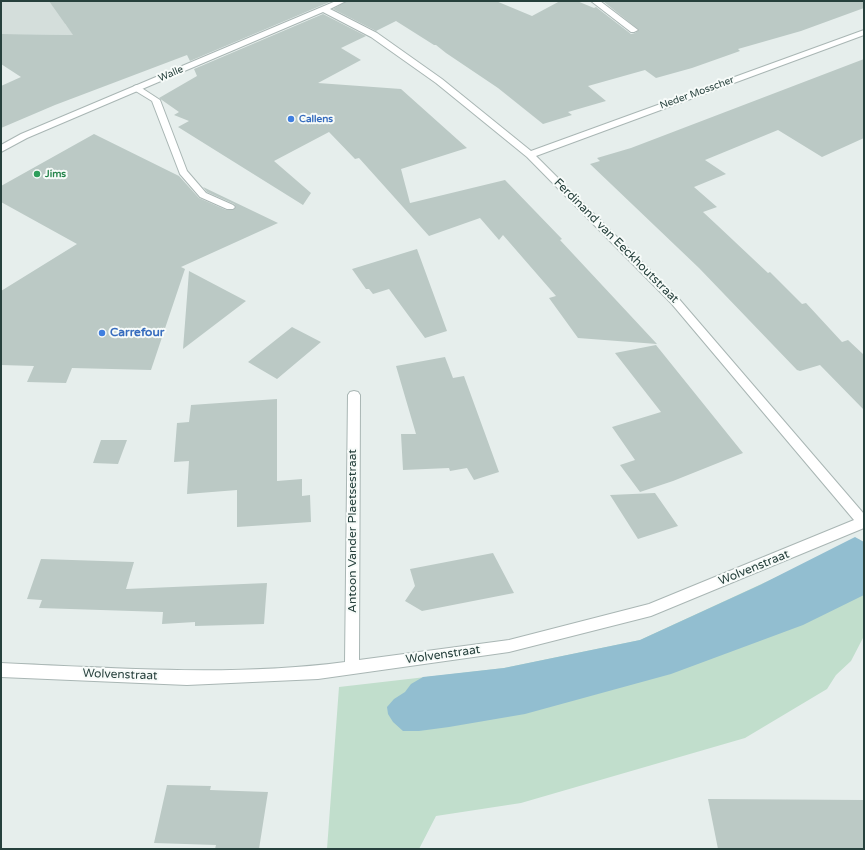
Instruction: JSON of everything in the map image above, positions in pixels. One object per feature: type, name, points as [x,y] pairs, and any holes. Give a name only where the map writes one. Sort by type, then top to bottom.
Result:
[{"type":"street","name":"Walle","points":[[1,148],[24,136],[342,1]]},
{"type":"street","points":[[595,1],[634,30]]},
{"type":"street","name":"Ferdinand van Eeckhoutstraat","points":[[324,9],[374,36],[439,81],[530,155],[675,301],[864,522]]},
{"type":"street","name":"Neder Mosscher","points":[[530,155],[864,32]]},
{"type":"street","points":[[137,88],[156,100],[183,172],[203,195],[230,207]]},
{"type":"street","name":"Antoon Vander Plaetsestraat","points":[[352,668],[354,395]]},
{"type":"street","name":"Wolvenstraat","points":[[1,670],[187,678],[318,672],[509,646],[651,610],[864,522]]},
{"type":"shaded area","points":[[1,1],[127,1],[65,24],[74,35],[1,34]]},
{"type":"green space","points":[[859,539],[864,550],[864,636],[851,661],[836,675],[827,689],[745,738],[521,803],[436,816],[419,849],[327,849],[339,687],[504,668],[640,640]]},
{"type":"water","points":[[855,537],[864,542],[864,595],[803,625],[671,674],[525,714],[449,727],[419,731],[403,731],[393,722],[388,714],[387,707],[394,699],[405,692],[411,684],[423,677],[504,668],[640,640],[760,585]]},
{"type":"building","points":[[49,1],[332,1],[190,61],[187,55],[55,105],[1,128],[1,86],[21,77],[1,64],[1,34],[73,35]]},
{"type":"building","points":[[347,1],[496,1],[532,16],[560,1],[577,1],[594,8],[596,7],[631,34],[639,30],[604,2],[864,1],[864,8],[801,31],[738,49],[740,51],[692,68],[656,78],[645,70],[588,86],[606,101],[568,112],[572,115],[543,124],[498,88],[436,45],[396,21],[376,31],[333,9]]},
{"type":"building","points":[[323,14],[366,36],[341,48],[361,60],[318,83],[401,89],[467,148],[401,169],[410,203],[505,180],[562,239],[560,240],[657,344],[578,338],[549,298],[556,296],[503,235],[499,240],[480,218],[429,236],[359,158],[355,159],[329,132],[274,161],[311,193],[303,205],[178,127],[189,121],[174,115],[179,112],[159,98],[197,76],[194,69]]},
{"type":"building","points":[[864,59],[864,138],[822,157],[778,130],[705,160],[726,174],[694,187],[717,207],[703,212],[768,273],[770,272],[802,304],[806,303],[842,342],[848,340],[864,355],[864,410],[820,365],[800,371],[797,370],[699,268],[590,164],[600,161],[597,158],[631,148]]},
{"type":"building","points":[[94,134],[179,176],[199,198],[226,210],[233,210],[236,207],[234,204],[207,192],[203,187],[278,223],[181,267],[185,269],[151,370],[72,368],[66,383],[27,382],[34,366],[1,365],[1,291],[77,244],[1,202],[1,186]]},
{"type":"building","points":[[417,249],[447,331],[425,338],[389,289],[373,294],[369,289],[366,289],[352,269]]},
{"type":"building","points":[[189,271],[246,301],[183,349]]},
{"type":"building","points":[[292,327],[321,342],[277,379],[248,362]]},
{"type":"building","points":[[656,345],[743,453],[673,481],[640,492],[620,465],[635,460],[612,427],[661,412],[615,353]]},
{"type":"building","points":[[445,357],[453,378],[464,376],[499,472],[474,480],[467,468],[450,471],[449,468],[403,470],[401,434],[416,434],[396,366]]},
{"type":"building","points":[[277,399],[277,481],[302,479],[302,496],[310,495],[311,522],[237,527],[237,490],[187,494],[189,461],[174,462],[177,423],[189,422],[191,405]]},
{"type":"building","points":[[101,440],[127,440],[118,464],[93,463]]},
{"type":"building","points":[[655,493],[678,526],[638,539],[610,495]]},
{"type":"building","points":[[493,553],[514,593],[422,611],[405,601],[415,586],[410,569]]},
{"type":"building","points":[[41,559],[134,562],[126,589],[267,583],[264,624],[195,626],[195,622],[162,624],[163,612],[39,608],[42,600],[27,599]]},
{"type":"building","points":[[167,785],[211,786],[210,790],[268,792],[259,849],[215,849],[216,845],[154,843]]},
{"type":"building","points":[[708,799],[864,800],[864,849],[718,849]]},
{"type":"place","name":"Callens","points":[[291,119]]},
{"type":"place","name":"Jims","points":[[37,174]]},
{"type":"place","name":"Carrefour","points":[[102,333]]}]
